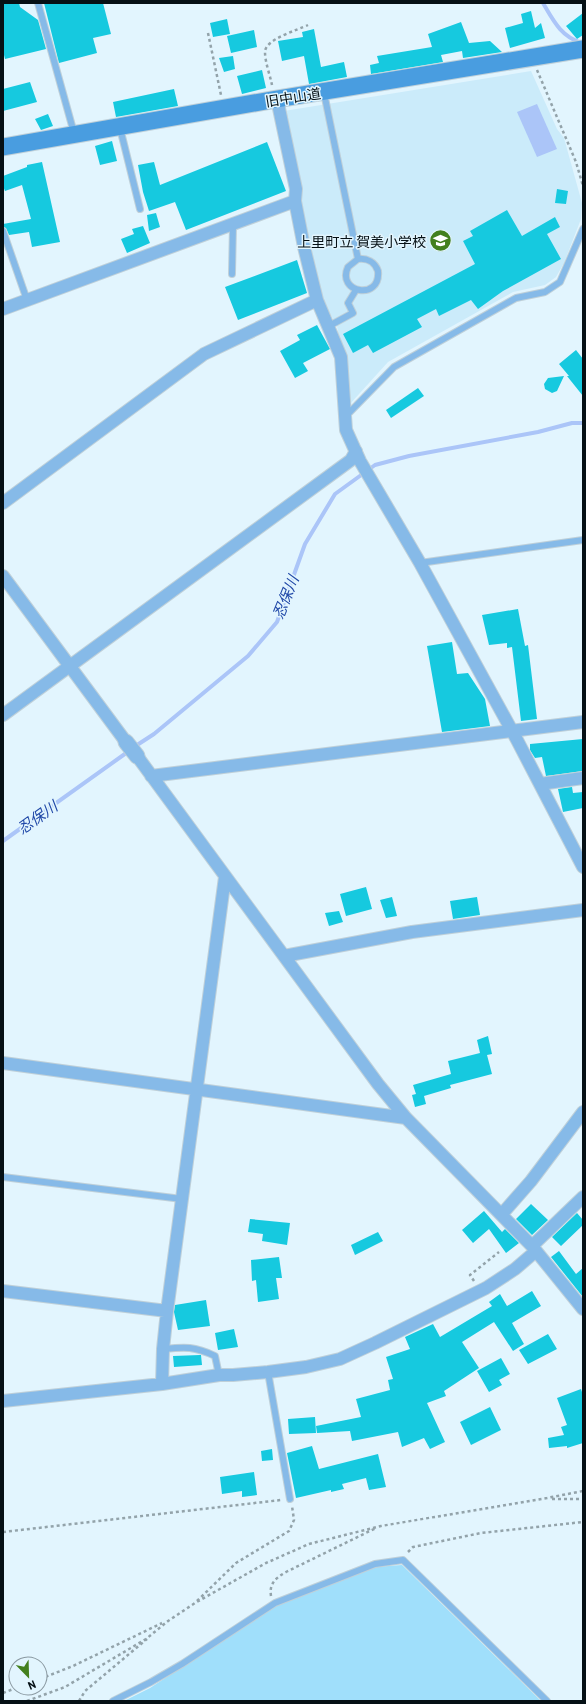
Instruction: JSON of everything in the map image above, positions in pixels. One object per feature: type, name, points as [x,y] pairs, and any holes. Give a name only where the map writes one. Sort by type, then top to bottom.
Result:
[{"type":"main road","name":"旧中山道","points":[[3,147],[223,108],[583,49]]},
{"type":"street","points":[[277,99],[296,189],[295,201],[304,247],[317,300],[341,357],[346,430],[370,479],[420,563],[512,730],[583,867]]},
{"type":"street","points":[[3,309],[180,242],[233,225],[295,201]]},
{"type":"street","points":[[3,503],[204,354],[317,300]]},
{"type":"street","points":[[3,714],[351,460],[356,451]]},
{"type":"street","points":[[3,576],[378,1084],[406,1118],[502,1214],[534,1249],[582,1307]]},
{"type":"street","points":[[151,776],[583,722]]},
{"type":"street","points":[[540,784],[583,778]]},
{"type":"street","points":[[162,1384],[163,1349],[167,1311],[225,877]]},
{"type":"street","points":[[284,956],[412,932],[583,910]]},
{"type":"street","points":[[3,1063],[406,1118]]},
{"type":"street","points":[[502,1214],[530,1181],[583,1112]]},
{"type":"street","points":[[3,1401],[162,1384],[219,1375],[268,1372],[306,1367],[340,1358],[375,1343],[480,1291],[515,1269],[583,1197]]},
{"type":"street","points":[[3,1291],[167,1311]]},
{"type":"lane","points":[[38,3],[74,134]]},
{"type":"lane","points":[[324,92],[358,259]]},
{"type":"lane","points":[[119,126],[140,209]]},
{"type":"lane","points":[[232,274],[233,225]]},
{"type":"lane","points":[[344,418],[394,367],[516,298],[545,292],[554,288],[560,282],[583,229]]},
{"type":"lane","points":[[3,231],[27,300]]},
{"type":"lane","points":[[358,259],[372,262],[377,268],[378,275],[376,283],[369,289],[356,290],[349,285],[346,273],[350,264],[358,259]]},
{"type":"lane","points":[[329,326],[353,313],[348,303],[356,290]]},
{"type":"lane","points":[[420,563],[583,540]]},
{"type":"lane","points":[[3,1177],[182,1199]]},
{"type":"lane","points":[[163,1349],[187,1347],[200,1349],[214,1356],[219,1375]]},
{"type":"lane","points":[[268,1372],[290,1499]]},
{"type":"lane","points":[[113,1701],[151,1682],[182,1664],[275,1603],[375,1564],[403,1560],[547,1701]]},
{"type":"path","points":[[277,99],[273,89],[265,52],[267,45],[273,40],[308,25]]},
{"type":"path","points":[[208,33],[223,108]]},
{"type":"path","points":[[535,58],[538,73],[576,162],[583,186]]},
{"type":"path","points":[[480,1291],[470,1275],[499,1252]]},
{"type":"path","points":[[48,1676],[86,1660],[168,1620],[266,1563],[309,1544],[381,1526],[583,1491]]},
{"type":"path","points":[[547,1498],[583,1499]]},
{"type":"path","points":[[3,1532],[290,1499],[294,1520],[289,1532],[236,1563],[195,1603]]},
{"type":"path","points":[[403,1560],[405,1555],[413,1548],[481,1533],[583,1522]]},
{"type":"path","points":[[275,1603],[272,1597],[271,1589],[276,1578],[381,1526]]},
{"type":"path","points":[[27,1701],[65,1687],[146,1639],[168,1620]]},
{"type":"path","points":[[78,1701],[85,1691],[168,1620]]},
{"type":"shaded area","name":"上里町立 賀美小学校","points":[[531,71],[557,129],[564,138],[582,203],[581,219],[564,263],[556,277],[545,285],[513,292],[388,362],[350,404],[337,326],[323,301],[299,199],[284,111]]},
{"type":"shaded area","points":[[537,104],[557,149],[537,157],[517,112]]},
{"type":"shaded area","points":[[402,1565],[541,1701],[124,1701],[150,1688],[278,1605],[375,1567]]},
{"type":"building","points":[[3,3],[19,3],[20,7],[38,20],[46,49],[5,59],[3,51]]},
{"type":"building","points":[[44,3],[103,3],[111,34],[93,38],[97,53],[59,63]]},
{"type":"building","points":[[531,11],[535,28],[541,23],[545,38],[510,48],[505,28],[523,23],[521,14]]},
{"type":"building","points":[[583,13],[583,35],[577,39],[566,26]]},
{"type":"building","points":[[227,19],[230,34],[213,37],[210,23]]},
{"type":"building","points":[[461,22],[469,43],[490,41],[502,52],[463,58],[462,51],[441,55],[443,62],[371,74],[370,65],[379,63],[377,56],[432,47],[428,34]]},
{"type":"building","points":[[314,29],[321,67],[344,62],[347,77],[309,84],[304,56],[282,61],[278,41],[303,37],[302,32]]},
{"type":"building","points":[[254,30],[257,47],[231,53],[227,36]]},
{"type":"building","points":[[233,56],[235,69],[224,72],[219,58]]},
{"type":"building","points":[[262,70],[266,88],[242,94],[237,76]]},
{"type":"building","points":[[30,82],[37,102],[3,111],[3,89]]},
{"type":"building","points":[[174,89],[178,106],[116,117],[113,102]]},
{"type":"building","points":[[48,114],[53,126],[41,130],[35,119]]},
{"type":"building","points":[[112,141],[117,161],[100,165],[95,146]]},
{"type":"building","points":[[267,142],[286,191],[186,230],[175,202],[149,211],[143,192],[138,165],[154,162],[160,185]]},
{"type":"building","points":[[42,162],[60,242],[32,247],[29,232],[9,235],[6,228],[3,227],[3,224],[31,219],[22,185],[5,191],[3,186],[3,176],[27,167],[27,165]]},
{"type":"building","points":[[557,189],[568,191],[566,204],[555,203]]},
{"type":"building","points":[[507,210],[522,236],[555,217],[560,227],[547,234],[561,259],[503,291],[478,309],[471,300],[439,316],[436,309],[417,319],[422,327],[373,353],[368,345],[353,353],[343,334],[475,264],[463,241],[473,236],[470,231]]},
{"type":"building","points":[[156,213],[160,227],[149,231],[147,215]]},
{"type":"building","points":[[143,226],[150,243],[127,253],[121,239],[134,234],[132,229]]},
{"type":"building","points":[[297,260],[307,293],[238,320],[225,287]]},
{"type":"building","points":[[317,325],[330,349],[303,363],[308,371],[295,378],[280,351],[300,340],[297,335]]},
{"type":"building","points":[[576,350],[583,359],[583,396],[559,364]]},
{"type":"building","points":[[564,376],[557,391],[552,393],[545,389],[544,384],[548,378]]},
{"type":"building","points":[[418,388],[424,396],[391,418],[386,410]]},
{"type":"building","points":[[518,609],[525,646],[528,645],[537,719],[521,721],[512,647],[507,648],[507,643],[489,645],[482,615]]},
{"type":"building","points":[[452,642],[457,674],[468,673],[485,699],[490,726],[442,732],[427,646]]},
{"type":"building","points":[[583,739],[583,771],[546,776],[542,757],[535,758],[530,750],[530,744]]},
{"type":"building","points":[[572,787],[573,793],[583,792],[583,808],[563,812],[558,789]]},
{"type":"building","points":[[366,887],[372,909],[346,916],[340,894]]},
{"type":"building","points":[[392,897],[397,916],[386,918],[380,900]]},
{"type":"building","points":[[477,897],[480,915],[453,919],[450,901]]},
{"type":"building","points":[[339,911],[343,922],[329,926],[325,913]]},
{"type":"building","points":[[488,1036],[492,1054],[487,1055],[492,1074],[450,1085],[451,1088],[424,1096],[426,1104],[415,1107],[412,1095],[416,1094],[413,1085],[451,1074],[448,1061],[480,1053],[477,1040]]},
{"type":"building","points":[[531,1204],[548,1220],[532,1235],[516,1219]]},
{"type":"building","points":[[484,1211],[502,1232],[505,1229],[519,1243],[506,1253],[489,1229],[473,1243],[462,1230]]},
{"type":"building","points":[[577,1213],[583,1220],[583,1225],[561,1246],[552,1237]]},
{"type":"building","points":[[250,1219],[290,1223],[287,1245],[262,1241],[263,1234],[248,1232]]},
{"type":"building","points":[[378,1232],[383,1241],[355,1255],[351,1245]]},
{"type":"building","points":[[559,1251],[576,1274],[583,1268],[583,1297],[551,1257]]},
{"type":"building","points":[[279,1257],[282,1278],[276,1278],[279,1299],[258,1302],[256,1280],[252,1281],[251,1260]]},
{"type":"building","points":[[532,1291],[541,1306],[512,1323],[524,1344],[513,1351],[494,1322],[462,1342],[479,1368],[444,1391],[446,1396],[427,1403],[445,1442],[430,1449],[424,1438],[402,1447],[398,1432],[352,1441],[350,1431],[317,1433],[316,1426],[361,1417],[356,1399],[390,1390],[388,1380],[393,1379],[386,1357],[410,1349],[405,1337],[433,1324],[440,1337],[492,1306],[489,1302],[500,1294],[507,1306]]},
{"type":"building","points":[[206,1300],[210,1326],[178,1330],[174,1312],[175,1305]]},
{"type":"building","points":[[234,1329],[238,1347],[218,1350],[215,1333]]},
{"type":"building","points":[[548,1334],[557,1349],[528,1364],[519,1350]]},
{"type":"building","points":[[201,1355],[202,1365],[174,1367],[173,1356]]},
{"type":"building","points":[[501,1358],[510,1374],[499,1380],[502,1385],[489,1392],[477,1371]]},
{"type":"building","points":[[581,1389],[583,1395],[583,1443],[567,1448],[567,1446],[549,1448],[548,1438],[564,1435],[561,1427],[567,1425],[557,1398]]},
{"type":"building","points":[[490,1407],[501,1430],[471,1445],[460,1422]]},
{"type":"building","points":[[315,1417],[316,1433],[289,1434],[288,1419]]},
{"type":"building","points":[[312,1446],[319,1469],[378,1454],[386,1487],[369,1490],[366,1478],[342,1484],[344,1489],[331,1492],[331,1490],[296,1498],[287,1453]]},
{"type":"building","points":[[272,1449],[273,1460],[262,1461],[261,1451]]},
{"type":"building","points":[[254,1472],[257,1495],[242,1497],[242,1491],[222,1494],[220,1477]]},
{"type":"waterway","points":[[543,3],[558,27],[568,37],[582,43]]},
{"type":"waterway","name":"忍保川","points":[[134,747],[154,734],[248,656],[277,622],[305,544],[335,494],[375,465],[409,456],[538,432],[572,423],[583,423]]},
{"type":"waterway","name":"忍保川","points":[[3,841],[129,751]]},
{"type":"place","name":"上里町立 賀美小学校","points":[[441,241]]}]
